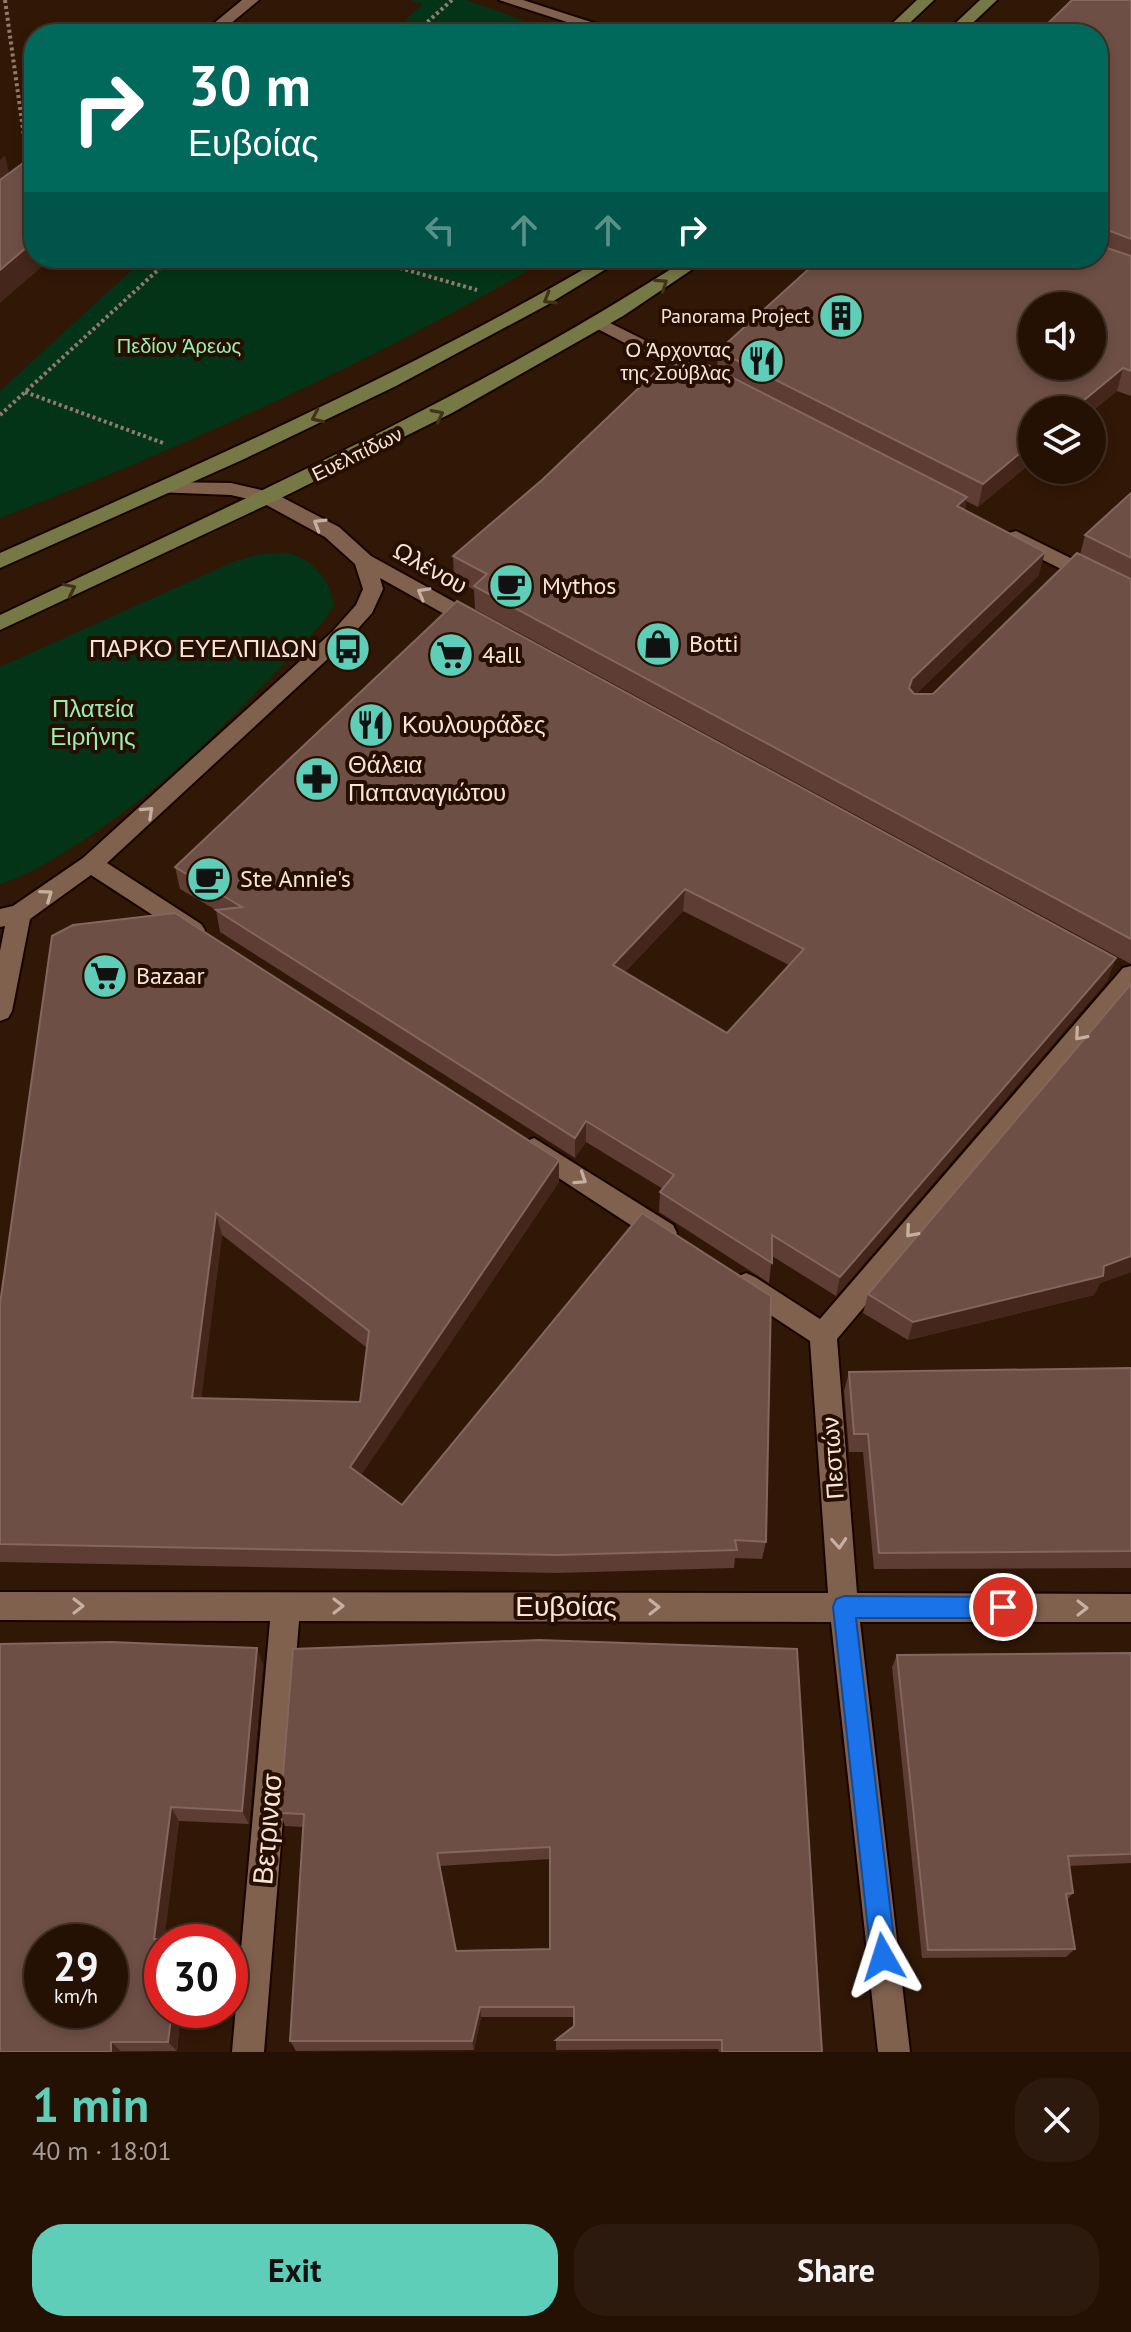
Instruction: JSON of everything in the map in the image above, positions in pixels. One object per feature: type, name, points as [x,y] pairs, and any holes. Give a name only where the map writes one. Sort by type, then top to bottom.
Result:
[{"type":"main road","points":[[900,24],[926,0]]},
{"type":"main road","points":[[963,24],[989,0]]},
{"type":"main road","points":[[0,561],[448,354],[525,313],[599,268]]},
{"type":"main road","name":"Ευελπίδων","points":[[0,623],[448,409],[600,323],[685,268]]},
{"type":"street","points":[[221,24],[251,0]]},
{"type":"street","points":[[507,0],[587,24]]},
{"type":"street","points":[[600,323],[742,396]]},
{"type":"street","name":"Ωλένου","points":[[163,488],[231,489],[267,497],[332,532],[364,561],[494,632]]},
{"type":"street","points":[[996,528],[1061,570],[1131,597]]},
{"type":"street","points":[[0,1011],[9,916],[91,864],[339,637],[365,608],[373,589],[364,561]]},
{"type":"street","points":[[91,864],[215,944]]},
{"type":"street","points":[[731,1275],[823,1335],[1127,975]]},
{"type":"street","points":[[519,1139],[691,1250]]},
{"type":"street","name":"Πεστών","points":[[823,1335],[844,1607],[894,2052]]},
{"type":"street","name":"Ευβοίας","points":[[0,1606],[1131,1608]]},
{"type":"street","name":"Βετρινασ","points":[[248,2052],[286,1606]]},
{"type":"path","points":[[2,0],[24,140]]},
{"type":"path","points":[[425,24],[452,0]]},
{"type":"path","points":[[0,415],[160,268]]},
{"type":"path","points":[[403,268],[478,291]]},
{"type":"path","points":[[25,392],[165,444]]},
{"type":"green space","points":[[410,0],[466,0],[534,24],[401,24],[423,4]]},
{"type":"green space","name":"Πεδίον Άρεως","points":[[134,268],[531,268],[418,331],[280,399],[140,462],[0,518],[0,391]]},
{"type":"green space","name":"Πλατεία Ειρήνης","points":[[290,553],[314,567],[325,579],[334,606],[322,623],[236,713],[143,797],[58,857],[0,884],[0,667],[233,562],[260,554]]},
{"type":"building","points":[[1072,0],[1131,0],[1131,239],[1108,230],[1108,24],[1047,24]]},
{"type":"building","points":[[24,162],[24,250],[0,270],[0,180]]},
{"type":"building","points":[[1108,248],[1131,256],[1131,371],[1123,368],[1089,396],[1018,396],[1018,455],[983,484],[718,351],[810,268],[1108,268]]},
{"type":"building","points":[[665,363],[691,374],[704,363],[967,497],[957,506],[1045,552],[912,679],[909,688],[914,694],[933,694],[1077,553],[1131,579],[1131,939],[474,586],[487,574],[453,556],[542,480]]},
{"type":"building","points":[[1131,493],[1131,558],[1085,535]]},
{"type":"building","points":[[457,601],[1116,958],[840,1277],[772,1235],[772,1263],[660,1192],[674,1175],[586,1121],[575,1138],[216,910],[242,907],[175,867]],"holes":[[[685,889],[804,949],[727,1033],[613,965]]]},
{"type":"building","points":[[175,913],[559,1160],[350,1467],[402,1505],[642,1213],[771,1296],[766,1542],[735,1540],[737,1550],[557,1555],[0,1544],[0,1304],[52,936],[73,925]],"holes":[[[216,1213],[369,1331],[360,1402],[192,1398]]]},
{"type":"building","points":[[1131,984],[1131,1256],[1104,1266],[1103,1276],[913,1322],[868,1294]]},
{"type":"building","points":[[1131,1368],[1131,1551],[879,1553],[868,1434],[854,1434],[849,1372]]},
{"type":"building","points":[[539,1640],[797,1649],[822,2052],[722,2052],[722,2040],[556,2040],[574,2026],[574,2007],[480,2007],[472,2041],[290,2041],[304,1814],[280,1813],[293,1649]],"holes":[[[550,1847],[550,1949],[456,1951],[437,1853]]]},
{"type":"building","points":[[111,1642],[257,1648],[242,1811],[171,1807],[156,1924],[144,1924],[144,2028],[170,2028],[168,2042],[111,2042],[111,2052],[0,2052],[0,1644]]},
{"type":"building","points":[[1131,1653],[1131,1854],[1068,1856],[1073,1893],[1066,1894],[1075,1949],[928,1950],[897,1655]]},
{"type":"place","name":"Panorama Project","points":[[841,316]]},
{"type":"place","name":"Ο Άρχοντας της Σούβλας","points":[[762,361]]},
{"type":"place","name":"Mythos","points":[[511,586]]},
{"type":"place","name":"Botti","points":[[658,644]]},
{"type":"place","name":"ΠΑΡΚΟ ΕΥΕΛΠΙΔΩΝ","points":[[348,649]]},
{"type":"place","name":"4all","points":[[451,655]]},
{"type":"place","name":"Κουλουράδες","points":[[371,725]]},
{"type":"place","name":"Θάλεια Παπαναγιώτου","points":[[317,779]]},
{"type":"place","name":"Ste Annie's","points":[[209,879]]},
{"type":"place","name":"Bazaar","points":[[105,976]]},
{"type":"route","points":[[883,1957],[844,1607],[1003,1607]]}]
